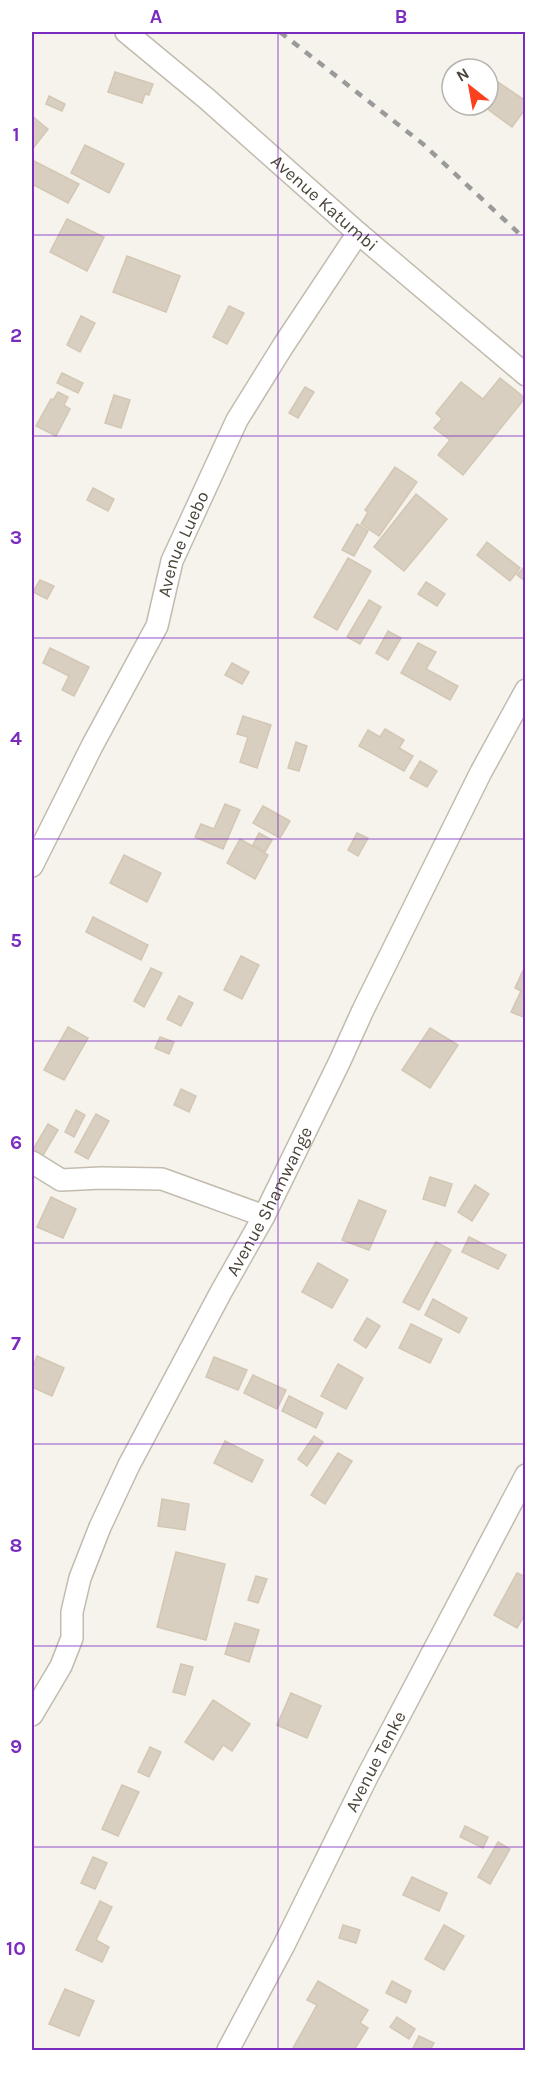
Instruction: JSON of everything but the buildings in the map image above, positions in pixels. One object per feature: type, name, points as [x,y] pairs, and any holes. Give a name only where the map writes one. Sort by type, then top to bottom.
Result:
[{"type":"street","name":"Avenue Katumbi","points":[[126,32],[207,99],[358,233],[525,375]]},
{"type":"street","name":"Avenue Luebo","points":[[32,866],[92,746],[157,626],[172,561],[237,420],[358,233]]},
{"type":"street","name":"Avenue Shamwange","points":[[32,1715],[61,1666],[72,1638],[72,1612],[80,1578],[104,1516],[171,1385],[264,1216],[481,772],[525,690]]},
{"type":"street","points":[[32,1162],[61,1180],[162,1179],[264,1216]]},
{"type":"street","name":"Avenue Tenke","points":[[228,2050],[284,1945],[372,1767],[525,1475]]},
{"type":"railway","points":[[280,32],[423,144],[526,240]]}]
